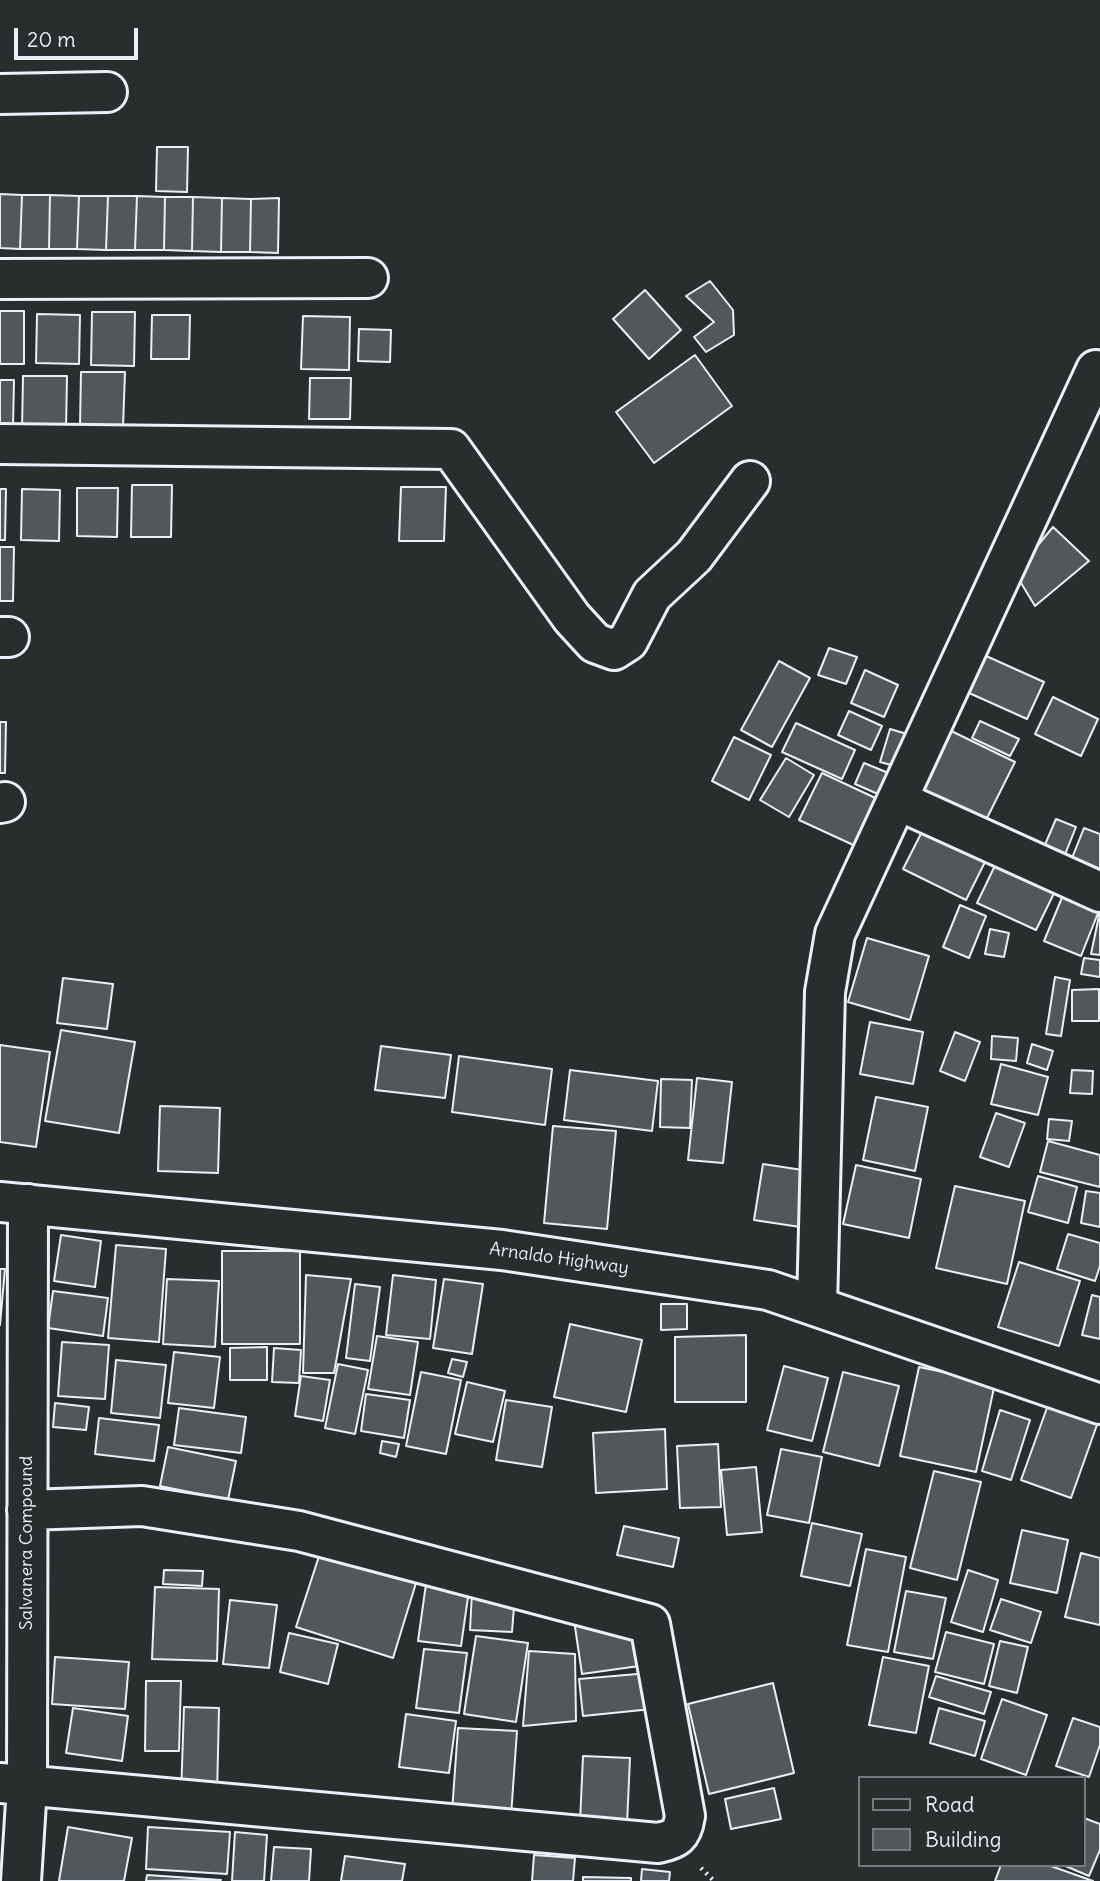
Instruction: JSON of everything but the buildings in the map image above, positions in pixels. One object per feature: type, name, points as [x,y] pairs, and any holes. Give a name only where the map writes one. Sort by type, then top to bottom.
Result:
[{"type":"street","points":[[0,94],[107,92]]},
{"type":"street","points":[[0,279],[368,278]]},
{"type":"street","points":[[817,1306],[825,992],[835,934],[1096,370]]},
{"type":"street","points":[[0,444],[451,449],[572,618],[594,643],[614,650],[628,640],[652,595],[694,556],[750,481]]},
{"type":"street","points":[[897,800],[1100,892]]},
{"type":"street","name":"Arnaldo Highway","points":[[14,1203],[502,1250],[768,1290],[1100,1404]]},
{"type":"street","name":"Salvanera Compound","points":[[14,1203],[27,1510],[14,1784],[21,1881]]},
{"type":"street","points":[[14,1784],[658,1843],[674,1840],[683,1828],[685,1816],[650,1624],[299,1531],[142,1506],[27,1510]]}]
